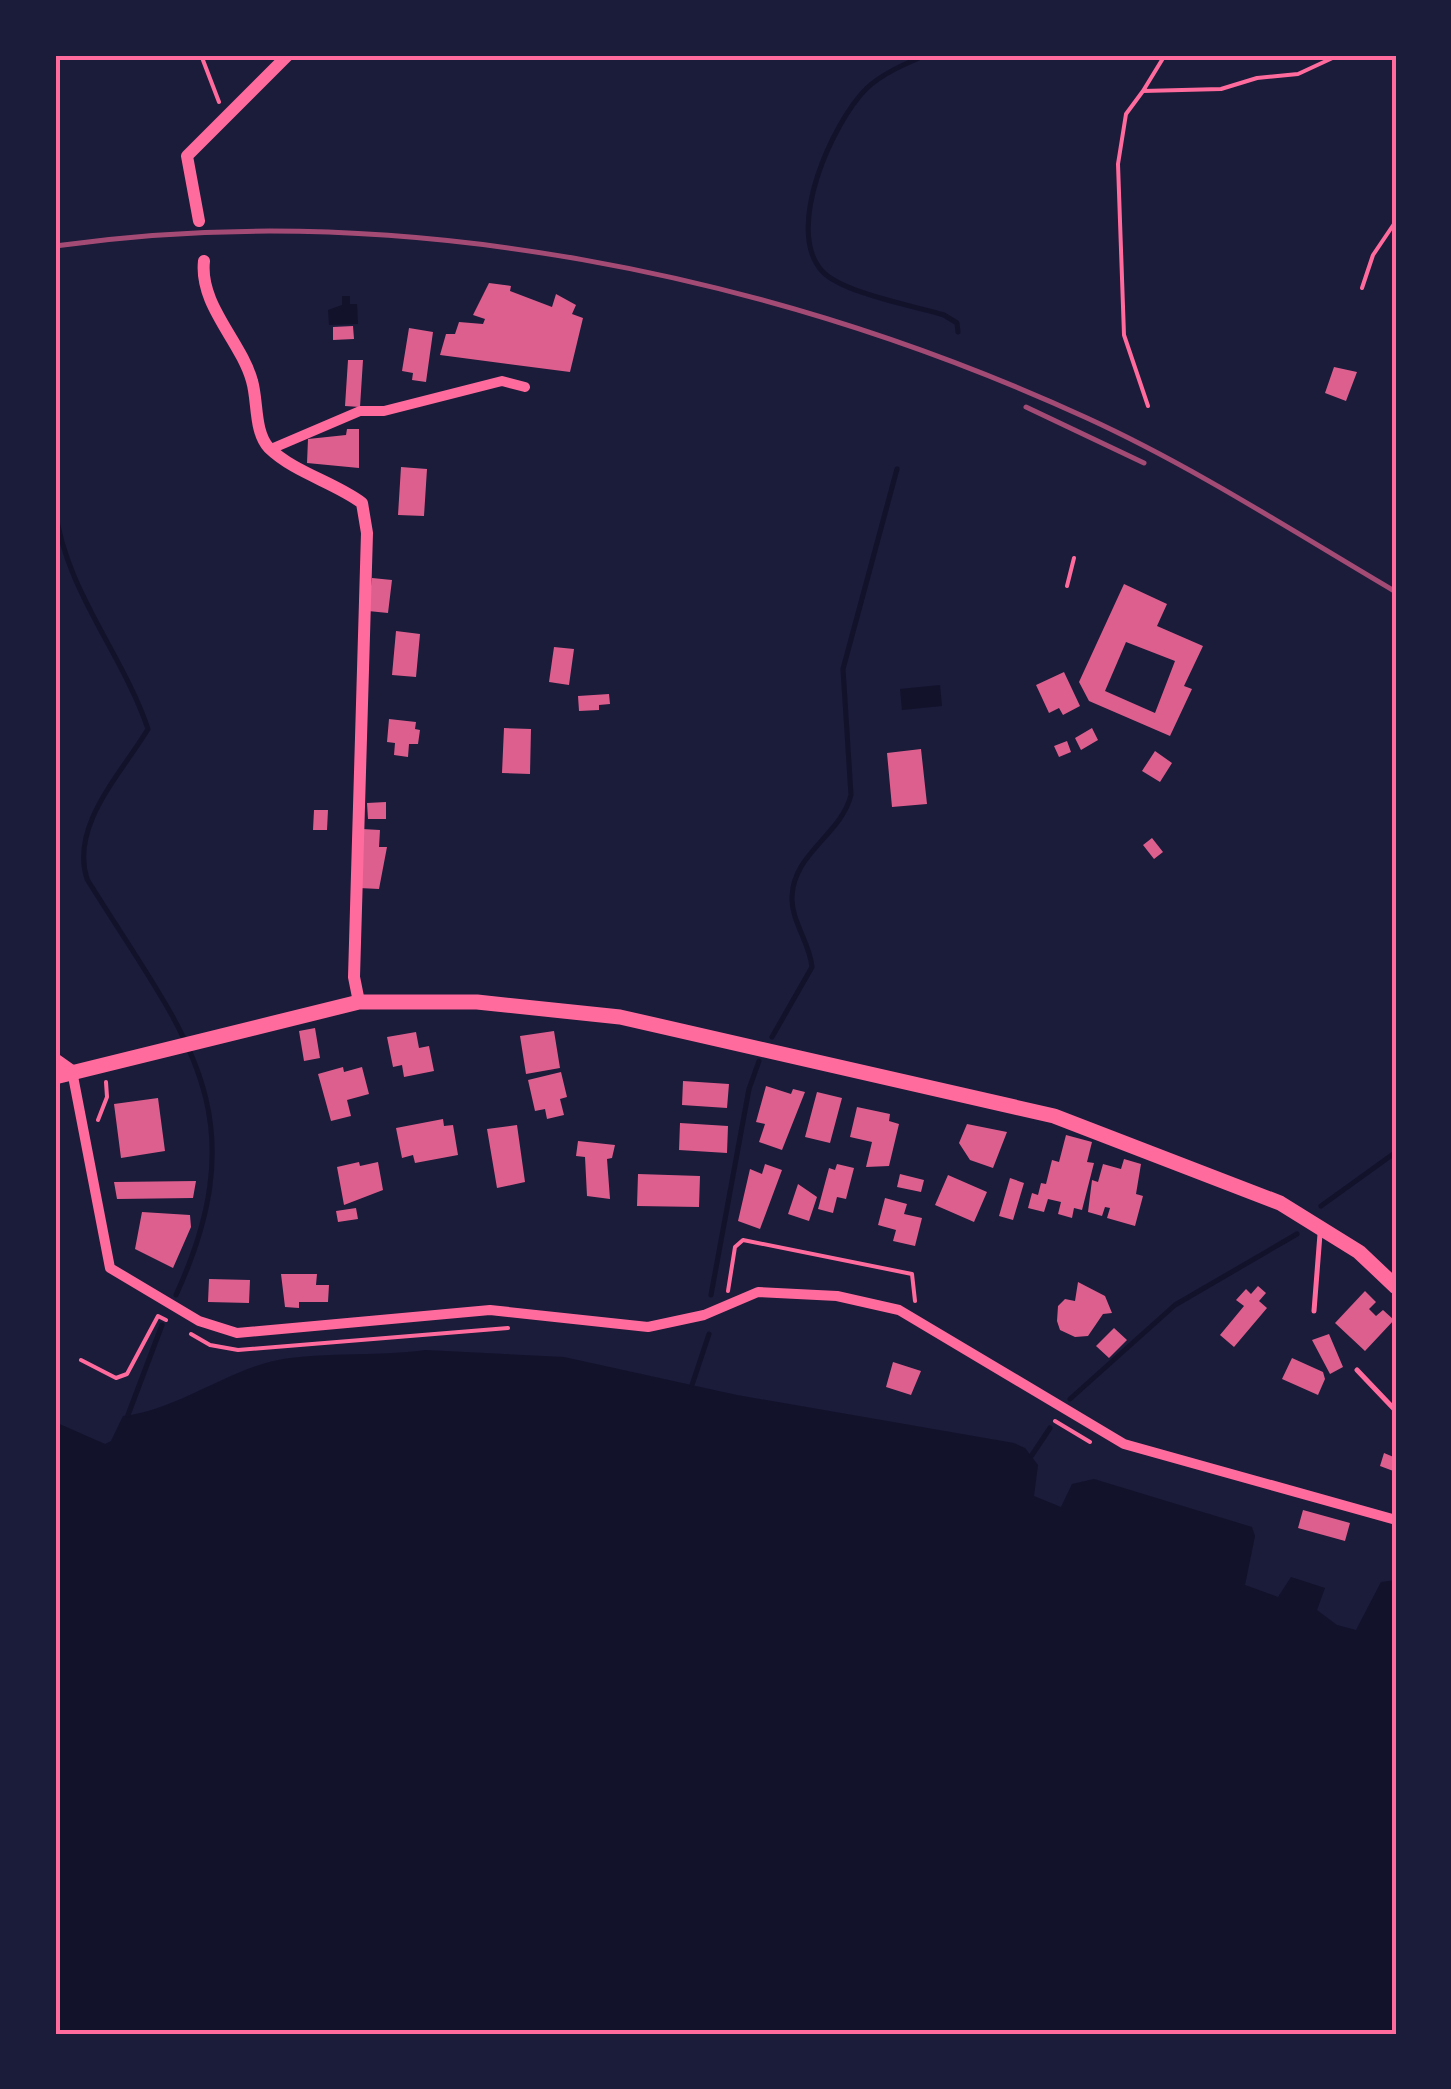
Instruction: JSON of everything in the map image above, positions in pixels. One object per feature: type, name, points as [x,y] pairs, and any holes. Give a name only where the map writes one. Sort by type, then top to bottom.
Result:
[{"type":"main road","points":[[55,1077],[359,1002],[477,1002],[620,1017],[974,1094],[1054,1116],[1280,1203],[1360,1252],[1396,1286]]},
{"type":"street","points":[[199,221],[187,156],[288,55]]},
{"type":"street","points":[[204,261],[208,295],[252,380],[261,429],[271,450],[362,503],[368,533],[355,867],[354,977],[359,1002]]},
{"type":"street","points":[[271,450],[360,411],[384,411],[502,382],[524,387]]},
{"type":"street","points":[[55,1059],[72,1072],[85,1121],[104,1254],[120,1277],[200,1321],[237,1332],[490,1310],[648,1328],[704,1315],[758,1292],[838,1296],[899,1310],[1124,1444],[1396,1520]]},
{"type":"lane","points":[[1314,1311],[1316,1249],[1323,1226]]},
{"type":"lane","points":[[1357,1370],[1396,1411]]},
{"type":"path","points":[[201,55],[225,120]]},
{"type":"path","points":[[1148,406],[1124,335],[1118,164],[1126,114],[1164,55]]},
{"type":"path","points":[[1143,91],[1222,89],[1257,78],[1298,74],[1339,55]]},
{"type":"path","points":[[1362,288],[1373,255],[1396,220]]},
{"type":"path","points":[[1067,586],[1074,558]]},
{"type":"path","points":[[81,1360],[116,1378],[127,1374],[158,1316],[210,1345],[238,1350],[521,1327]]},
{"type":"path","points":[[1054,1420],[1095,1444]]},
{"type":"shaded area","points":[[342,296],[350,296],[350,304],[357,304],[358,324],[329,325],[328,310],[342,305]]},
{"type":"shaded area","points":[[940,685],[942,706],[902,710],[900,689]]},
{"type":"shaded area","points":[[425,1350],[564,1357],[737,1395],[1014,1443],[1025,1448],[1038,1465],[1034,1496],[1061,1507],[1072,1484],[1094,1479],[1252,1527],[1255,1536],[1245,1585],[1278,1597],[1291,1577],[1325,1588],[1317,1610],[1337,1625],[1356,1630],[1381,1582],[1396,1580],[1396,2034],[55,2034],[55,1422],[105,1444],[111,1441],[123,1416],[161,1407],[269,1362],[305,1356]]},
{"type":"building","points":[[489,283],[511,286],[510,291],[552,307],[556,294],[576,305],[572,314],[583,318],[570,372],[440,355],[446,334],[455,334],[459,322],[483,324],[485,319],[473,315]]},
{"type":"building","points":[[353,326],[354,339],[333,340],[333,327]]},
{"type":"building","points":[[409,328],[433,332],[426,382],[412,380],[413,373],[402,371]]},
{"type":"building","points":[[348,360],[363,360],[360,407],[345,406]]},
{"type":"building","points":[[1334,367],[1357,372],[1346,401],[1325,393]]},
{"type":"building","points":[[347,429],[359,429],[359,468],[307,463],[308,439],[346,435]]},
{"type":"building","points":[[401,467],[427,469],[424,516],[398,515]]},
{"type":"building","points":[[372,578],[392,580],[388,613],[368,611]]},
{"type":"building","points":[[1124,584],[1167,604],[1157,626],[1203,646],[1184,686],[1192,689],[1170,736],[1089,701],[1079,682]],"holes":[[[1126,642],[1175,661],[1155,713],[1105,691]]]},
{"type":"building","points":[[396,631],[420,634],[416,677],[392,675]]},
{"type":"building","points":[[554,647],[574,649],[569,685],[549,682]]},
{"type":"building","points":[[1064,672],[1080,706],[1063,715],[1059,708],[1049,713],[1036,685]]},
{"type":"building","points":[[609,694],[610,704],[599,705],[599,710],[579,711],[578,696]]},
{"type":"building","points":[[389,719],[416,722],[415,729],[420,730],[418,744],[409,744],[408,757],[394,755],[395,743],[387,742]]},
{"type":"building","points":[[504,728],[531,729],[530,774],[502,773]]},
{"type":"building","points":[[1092,728],[1098,740],[1081,750],[1075,738]]},
{"type":"building","points":[[1067,741],[1071,752],[1059,757],[1054,746]]},
{"type":"building","points":[[921,749],[927,804],[892,807],[887,753]]},
{"type":"building","points":[[1155,751],[1172,763],[1160,782],[1142,771]]},
{"type":"building","points":[[386,802],[386,819],[368,819],[367,803]]},
{"type":"building","points":[[314,810],[328,810],[327,830],[313,830]]},
{"type":"building","points":[[362,829],[380,830],[379,847],[387,847],[379,889],[359,888]]},
{"type":"building","points":[[1152,838],[1163,852],[1154,859],[1143,845]]},
{"type":"building","points":[[315,1028],[320,1058],[304,1061],[299,1031]]},
{"type":"building","points":[[554,1031],[560,1068],[526,1074],[520,1036]]},
{"type":"building","points":[[416,1032],[419,1048],[429,1046],[434,1071],[404,1077],[402,1065],[393,1067],[387,1037]]},
{"type":"building","points":[[343,1067],[344,1072],[362,1067],[369,1094],[347,1100],[351,1116],[331,1121],[318,1074]]},
{"type":"building","points":[[561,1072],[567,1097],[560,1099],[564,1115],[547,1119],[545,1109],[535,1111],[528,1080]]},
{"type":"building","points":[[683,1081],[729,1084],[727,1108],[682,1105]]},
{"type":"building","points":[[766,1086],[791,1094],[793,1089],[805,1092],[782,1150],[759,1142],[765,1124],[756,1122]]},
{"type":"building","points":[[817,1092],[842,1098],[830,1143],[805,1137]]},
{"type":"building","points":[[158,1098],[165,1151],[121,1158],[114,1104]]},
{"type":"building","points":[[857,1107],[890,1114],[889,1121],[899,1124],[889,1166],[866,1167],[872,1142],[850,1137]]},
{"type":"building","points":[[443,1119],[444,1126],[453,1125],[458,1155],[415,1163],[413,1155],[402,1158],[396,1128]]},
{"type":"building","points":[[680,1123],[728,1126],[727,1153],[679,1150]]},
{"type":"building","points":[[967,1124],[1007,1132],[993,1168],[970,1160],[959,1143]]},
{"type":"building","points":[[517,1125],[525,1182],[497,1188],[487,1129]]},
{"type":"building","points":[[1066,1135],[1092,1142],[1087,1162],[1094,1163],[1082,1210],[1074,1208],[1072,1218],[1058,1214],[1061,1202],[1048,1199],[1044,1212],[1028,1208],[1032,1193],[1038,1195],[1041,1183],[1046,1184],[1052,1160],[1059,1162]]},
{"type":"building","points":[[578,1141],[615,1145],[612,1158],[607,1159],[610,1199],[587,1196],[585,1157],[576,1156]]},
{"type":"building","points":[[1124,1159],[1141,1164],[1136,1194],[1143,1196],[1135,1226],[1107,1218],[1110,1208],[1105,1207],[1102,1216],[1088,1212],[1092,1180],[1098,1182],[1103,1164],[1121,1169]]},
{"type":"building","points":[[359,1162],[360,1166],[378,1162],[383,1190],[344,1205],[337,1167]]},
{"type":"building","points":[[765,1164],[782,1170],[760,1229],[738,1221],[750,1169],[762,1174]]},
{"type":"building","points":[[837,1164],[854,1168],[846,1199],[837,1197],[833,1213],[818,1209],[829,1168],[835,1170]]},
{"type":"building","points":[[638,1174],[700,1176],[699,1207],[637,1206]]},
{"type":"building","points":[[900,1174],[924,1180],[921,1192],[897,1187]]},
{"type":"building","points":[[948,1175],[987,1192],[974,1222],[935,1205]]},
{"type":"building","points":[[1010,1178],[1024,1183],[1013,1220],[999,1216]]},
{"type":"building","points":[[196,1181],[193,1198],[117,1199],[114,1182]]},
{"type":"building","points":[[798,1184],[817,1197],[809,1221],[788,1214]]},
{"type":"building","points":[[885,1198],[907,1204],[904,1214],[922,1218],[915,1246],[893,1241],[896,1230],[878,1225]]},
{"type":"building","points":[[356,1208],[358,1219],[338,1222],[336,1211]]},
{"type":"building","points":[[142,1212],[190,1215],[191,1227],[173,1268],[135,1249]]},
{"type":"building","points":[[281,1274],[317,1274],[316,1285],[329,1285],[328,1302],[299,1302],[299,1308],[285,1307]]},
{"type":"building","points":[[209,1279],[250,1280],[249,1303],[208,1302]]},
{"type":"building","points":[[1078,1282],[1105,1296],[1112,1313],[1103,1314],[1088,1336],[1075,1337],[1060,1330],[1057,1321],[1058,1306],[1065,1299],[1075,1301]]},
{"type":"building","points":[[1258,1286],[1266,1293],[1259,1301],[1267,1308],[1234,1347],[1220,1335],[1244,1306],[1236,1300],[1246,1289],[1251,1294]]},
{"type":"building","points":[[1365,1291],[1376,1302],[1369,1309],[1376,1316],[1383,1310],[1394,1320],[1365,1351],[1335,1323]]},
{"type":"building","points":[[1114,1328],[1127,1340],[1109,1358],[1096,1346]]},
{"type":"building","points":[[1329,1334],[1343,1367],[1330,1374],[1312,1340]]},
{"type":"building","points":[[1292,1358],[1323,1372],[1325,1379],[1318,1395],[1282,1379]]},
{"type":"building","points":[[893,1362],[921,1371],[911,1395],[886,1387]]},
{"type":"building","points":[[1384,1453],[1396,1458],[1396,1472],[1380,1466]]},
{"type":"building","points":[[1303,1510],[1350,1523],[1345,1541],[1298,1528]]},
{"type":"waterway","points":[[926,55],[879,78],[853,105],[817,177],[808,229],[812,252],[822,271],[832,279],[861,292],[944,315],[957,323],[958,332]]},
{"type":"waterway","points":[[772,1037],[812,967],[792,906],[794,882],[808,856],[838,822],[851,795],[843,669],[897,469]]},
{"type":"waterway","points":[[55,508],[70,567],[148,729],[92,820],[84,859],[87,879],[179,1029],[199,1075],[210,1122],[211,1173],[200,1230],[176,1295]]},
{"type":"waterway","points":[[711,1295],[749,1089],[759,1061]]},
{"type":"waterway","points":[[1321,1206],[1396,1152]]},
{"type":"waterway","points":[[1070,1399],[1175,1305],[1297,1234]]},
{"type":"waterway","points":[[128,1415],[162,1325]]},
{"type":"waterway","points":[[692,1385],[709,1334]]},
{"type":"waterway","points":[[1032,1455],[1050,1428]]},
{"type":"railway","points":[[55,246],[185,233],[317,232],[450,241],[582,260],[713,287],[842,323],[967,367],[1087,418],[1205,479],[1396,592]]},
{"type":"railway","points":[[1026,407],[1144,463]]}]
